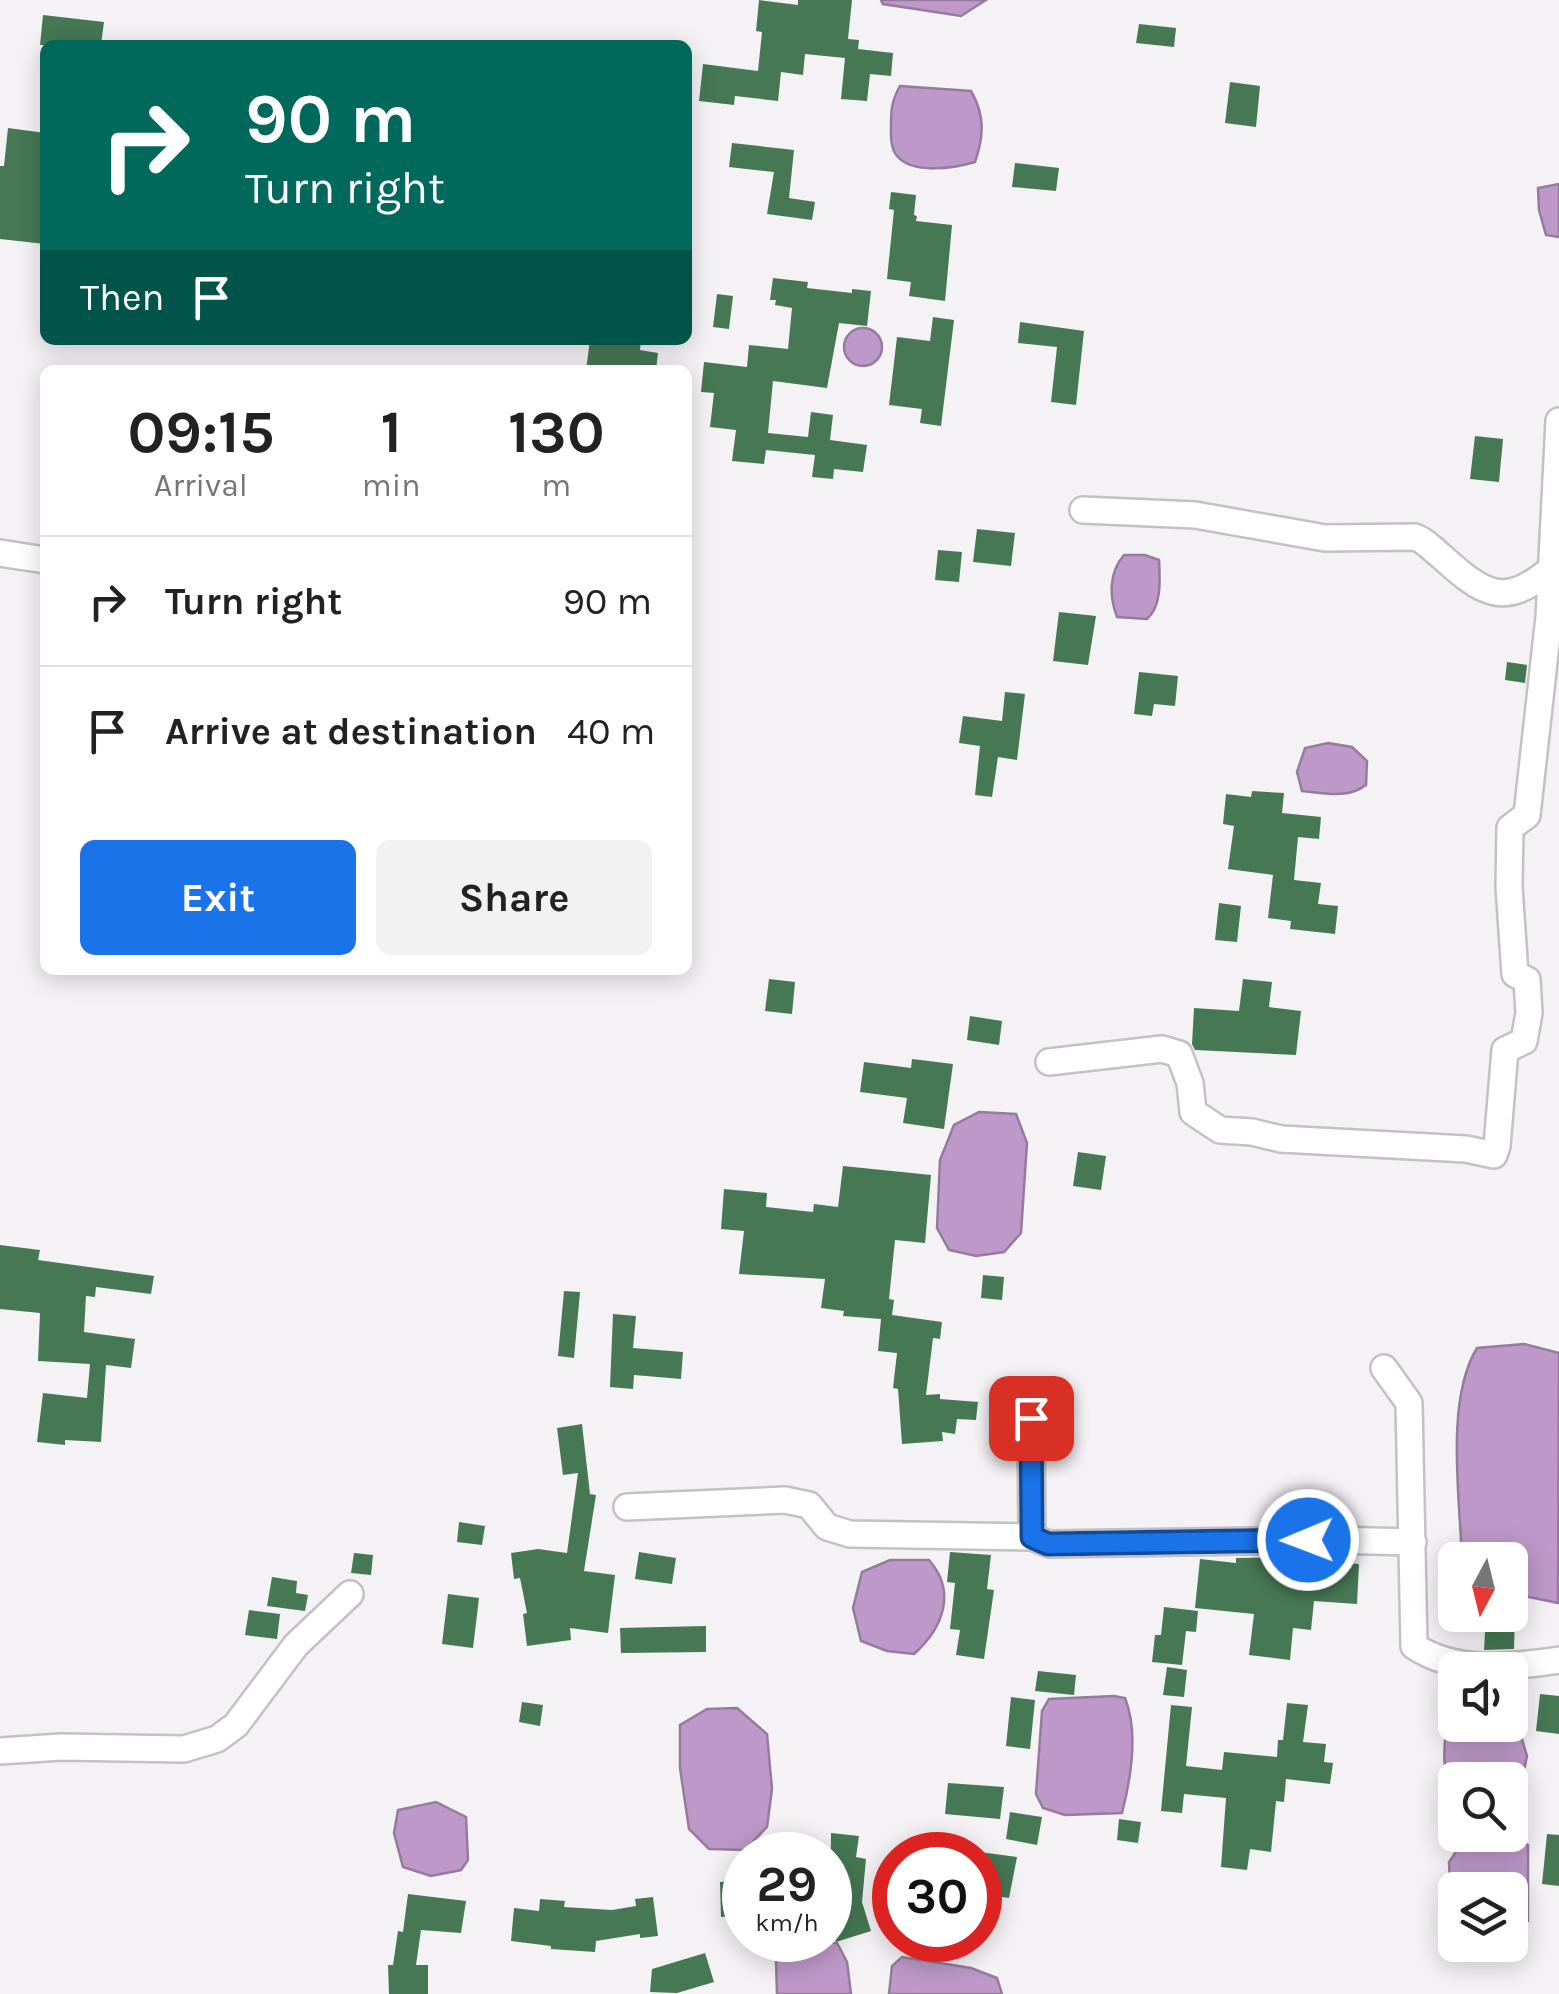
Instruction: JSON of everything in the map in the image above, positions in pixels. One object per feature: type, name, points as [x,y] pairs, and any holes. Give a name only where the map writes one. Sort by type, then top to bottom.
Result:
[{"type":"street","points":[[1048,1062],[1162,1050],[1179,1054],[1190,1083],[1193,1112],[1220,1130],[1252,1132],[1281,1140],[1466,1149],[1494,1155],[1498,1146],[1504,1050],[1524,1041],[1529,1013],[1527,980],[1515,974],[1509,887],[1510,828],[1527,815],[1549,617],[1559,422]]},
{"type":"street","points":[[1083,510],[1195,515],[1325,538],[1415,537],[1488,590],[1516,593],[1529,588],[1551,569]]},
{"type":"street","points":[[0,554],[40,559]]},
{"type":"street","points":[[1384,1368],[1410,1404],[1414,1646],[1428,1656],[1501,1668],[1559,1660]]},
{"type":"street","points":[[1031,1418],[1032,1537]]},
{"type":"street","points":[[626,1506],[784,1500],[810,1505],[826,1527],[850,1534],[1032,1537],[1048,1544],[1413,1542]]},
{"type":"street","points":[[0,1751],[61,1747],[184,1750],[217,1739],[236,1725],[296,1644],[350,1594]]},
{"type":"shaded area","points":[[881,0],[986,0],[961,16],[883,4]]},
{"type":"shaded area","points":[[900,86],[971,91],[982,126],[975,162],[923,168],[897,156],[892,145],[891,119]]},
{"type":"shaded area","points":[[1559,184],[1558,237],[1546,235],[1538,188]]},
{"type":"shaded area","points":[[863,328],[877,333],[882,347],[877,361],[863,366],[849,361],[844,347],[849,333]]},
{"type":"shaded area","points":[[1124,555],[1159,560],[1158,600],[1147,619],[1117,617],[1112,584]]},
{"type":"shaded area","points":[[1328,743],[1352,747],[1367,761],[1366,785],[1344,794],[1302,791],[1297,772],[1305,748]]},
{"type":"shaded area","points":[[979,1112],[1016,1114],[1027,1143],[1021,1233],[1004,1252],[976,1256],[949,1250],[937,1228],[940,1160],[954,1125]]},
{"type":"shaded area","points":[[1524,1344],[1559,1353],[1558,1603],[1528,1597],[1528,1542],[1461,1542],[1458,1422],[1467,1370],[1477,1348]]},
{"type":"shaded area","points":[[890,1560],[929,1560],[943,1585],[939,1621],[914,1654],[887,1651],[861,1641],[853,1608],[862,1572]]},
{"type":"shaded area","points":[[1125,1698],[1132,1726],[1131,1770],[1122,1813],[1065,1815],[1043,1808],[1036,1794],[1042,1711],[1049,1699]]},
{"type":"shaded area","points":[[737,1708],[767,1734],[772,1789],[767,1827],[762,1832],[722,1832],[722,1849],[709,1849],[689,1829],[680,1768],[680,1725],[707,1709]]},
{"type":"shaded area","points":[[1445,1742],[1523,1742],[1527,1756],[1526,1762],[1445,1762]]},
{"type":"shaded area","points":[[436,1802],[466,1817],[468,1860],[461,1870],[431,1876],[403,1867],[394,1833],[398,1810]]},
{"type":"shaded area","points":[[1456,1852],[1528,1852],[1528,1872],[1449,1872],[1449,1862]]},
{"type":"shaded area","points":[[776,1962],[847,1962],[851,1994],[777,1994]]},
{"type":"shaded area","points":[[896,1962],[933,1962],[971,1968],[997,1978],[1002,1994],[889,1994],[892,1966]]},
{"type":"building","points":[[759,0],[798,5],[798,0],[852,0],[848,39],[859,40],[858,49],[893,53],[891,76],[870,74],[867,101],[841,99],[845,58],[805,54],[803,75],[781,72],[778,101],[735,96],[734,105],[699,101],[703,64],[758,71],[762,32],[756,31]]},
{"type":"building","points":[[43,15],[104,22],[102,40],[40,40]]},
{"type":"building","points":[[1139,24],[1176,28],[1174,47],[1136,43]]},
{"type":"building","points":[[1230,82],[1260,86],[1256,127],[1225,123]]},
{"type":"building","points":[[8,128],[40,132],[40,243],[0,239],[0,166],[4,166]]},
{"type":"building","points":[[732,143],[794,150],[789,198],[815,202],[812,220],[767,214],[774,172],[729,167]]},
{"type":"building","points":[[1015,163],[1059,168],[1056,191],[1012,187]]},
{"type":"building","points":[[891,192],[916,195],[916,221],[952,225],[945,301],[909,296],[911,282],[887,279],[894,210],[889,209]]},
{"type":"building","points":[[773,278],[808,282],[807,288],[871,291],[867,326],[839,323],[827,388],[773,381],[768,433],[808,437],[811,412],[833,415],[830,440],[867,445],[863,472],[834,469],[833,479],[812,477],[815,455],[766,450],[764,464],[732,461],[736,430],[710,427],[714,393],[701,392],[704,362],[747,367],[749,345],[788,349],[792,308],[770,300]]},
{"type":"building","points":[[717,294],[733,296],[729,329],[713,327]]},
{"type":"building","points":[[933,317],[954,320],[941,426],[920,423],[922,409],[889,405],[897,337],[930,341]]},
{"type":"building","points":[[1020,322],[1084,331],[1076,405],[1051,402],[1057,347],[1018,343]]},
{"type":"building","points":[[589,345],[640,345],[640,350],[658,353],[657,365],[587,365]]},
{"type":"building","points":[[1475,436],[1503,439],[1499,482],[1470,479]]},
{"type":"building","points":[[977,529],[1015,533],[1011,566],[973,562]]},
{"type":"building","points":[[938,550],[962,552],[959,582],[935,580]]},
{"type":"building","points":[[1059,612],[1096,616],[1088,665],[1053,661]]},
{"type":"building","points":[[1507,662],[1527,665],[1525,683],[1505,680]]},
{"type":"building","points":[[1139,672],[1178,676],[1175,706],[1154,704],[1152,716],[1134,714]]},
{"type":"building","points":[[1005,692],[1025,694],[1017,760],[998,757],[992,797],[975,795],[980,746],[959,743],[963,716],[1002,721]]},
{"type":"building","points":[[1252,791],[1284,793],[1282,813],[1321,817],[1319,839],[1298,837],[1294,880],[1321,883],[1318,904],[1338,906],[1335,934],[1290,929],[1291,921],[1268,918],[1273,875],[1228,869],[1234,826],[1223,824],[1226,794],[1251,797]]},
{"type":"building","points":[[1219,903],[1241,906],[1237,942],[1215,940]]},
{"type":"building","points":[[769,979],[795,982],[792,1014],[765,1011]]},
{"type":"building","points":[[1243,979],[1272,982],[1269,1007],[1301,1011],[1296,1055],[1195,1050],[1194,1008],[1239,1011]]},
{"type":"building","points":[[970,1016],[1002,1021],[999,1045],[967,1040]]},
{"type":"building","points":[[912,1059],[953,1064],[944,1129],[903,1123],[907,1098],[860,1092],[864,1062],[911,1068]]},
{"type":"building","points":[[1078,1152],[1106,1156],[1101,1190],[1073,1186]]},
{"type":"building","points":[[843,1166],[931,1175],[925,1243],[895,1240],[889,1299],[894,1300],[892,1315],[942,1322],[940,1339],[933,1338],[926,1395],[978,1402],[976,1420],[957,1419],[955,1434],[942,1432],[943,1441],[902,1444],[898,1389],[893,1388],[897,1353],[878,1351],[881,1319],[843,1316],[844,1311],[821,1308],[825,1279],[739,1274],[744,1231],[721,1229],[724,1189],[767,1193],[766,1207],[813,1212],[814,1204],[838,1207]]},
{"type":"building","points":[[0,1245],[40,1250],[38,1260],[154,1276],[151,1294],[96,1287],[95,1297],[86,1296],[84,1332],[135,1339],[131,1368],[106,1365],[101,1442],[37,1442],[43,1393],[87,1398],[90,1364],[38,1361],[40,1313],[0,1309]]},
{"type":"building","points":[[983,1275],[1004,1277],[1002,1300],[981,1298]]},
{"type":"building","points":[[564,1291],[580,1292],[574,1358],[558,1356]]},
{"type":"building","points":[[613,1314],[636,1316],[633,1348],[683,1352],[681,1379],[634,1375],[633,1389],[610,1387]]},
{"type":"building","points":[[582,1424],[590,1494],[596,1495],[584,1571],[615,1575],[608,1633],[570,1628],[571,1640],[527,1646],[523,1614],[527,1613],[520,1578],[514,1579],[511,1553],[538,1549],[567,1553],[578,1473],[563,1475],[557,1428]]},
{"type":"building","points":[[459,1522],[485,1526],[482,1545],[457,1542]]},
{"type":"building","points":[[639,1552],[676,1558],[672,1584],[635,1579]]},
{"type":"building","points":[[950,1552],[991,1555],[987,1589],[994,1590],[984,1659],[956,1655],[960,1630],[950,1629],[955,1583],[947,1582]]},
{"type":"building","points":[[354,1553],[373,1555],[371,1575],[351,1573]]},
{"type":"building","points":[[1312,1557],[1359,1564],[1357,1604],[1314,1601],[1311,1630],[1293,1628],[1290,1660],[1249,1655],[1254,1614],[1195,1608],[1200,1559],[1236,1563],[1236,1558]]},
{"type":"building","points":[[272,1577],[297,1581],[296,1593],[308,1595],[305,1611],[267,1606]]},
{"type":"building","points":[[448,1594],[479,1598],[473,1648],[442,1644]]},
{"type":"building","points":[[1164,1607],[1198,1611],[1196,1632],[1186,1631],[1182,1665],[1152,1662],[1155,1635],[1161,1635]]},
{"type":"building","points":[[249,1610],[280,1614],[277,1639],[245,1635]]},
{"type":"building","points":[[706,1626],[706,1652],[621,1653],[620,1628]]},
{"type":"building","points":[[1485,1632],[1514,1632],[1514,1649],[1484,1650]]},
{"type":"building","points":[[1167,1667],[1187,1670],[1184,1697],[1163,1695]]},
{"type":"building","points":[[1038,1671],[1076,1675],[1074,1695],[1035,1691]]},
{"type":"building","points":[[1540,1694],[1559,1696],[1559,1734],[1536,1731]]},
{"type":"building","points":[[1011,1697],[1035,1700],[1030,1749],[1006,1746]]},
{"type":"building","points":[[522,1702],[543,1705],[540,1726],[519,1722]]},
{"type":"building","points":[[1287,1703],[1308,1705],[1303,1742],[1326,1744],[1324,1762],[1333,1763],[1330,1784],[1286,1779],[1284,1802],[1276,1801],[1271,1852],[1250,1849],[1247,1870],[1221,1867],[1226,1798],[1184,1794],[1182,1813],[1161,1811],[1171,1705],[1192,1707],[1186,1766],[1222,1770],[1224,1752],[1277,1757]]},
{"type":"building","points":[[948,1783],[1004,1787],[1000,1819],[945,1814]]},
{"type":"building","points":[[1010,1812],[1042,1817],[1037,1845],[1006,1839]]},
{"type":"building","points":[[1119,1819],[1141,1822],[1138,1843],[1117,1840]]},
{"type":"building","points":[[1547,1834],[1559,1835],[1559,1886],[1542,1884]]},
{"type":"building","points":[[852,1835],[859,1836],[856,1857],[866,1859],[862,1902],[871,1931],[852,1937]]},
{"type":"building","points":[[1002,1855],[1017,1857],[1009,1898],[1002,1897]]},
{"type":"building","points":[[408,1894],[466,1901],[461,1933],[421,1930],[416,1965],[428,1965],[428,1994],[389,1994],[388,1965],[393,1965],[398,1931],[403,1932]]},
{"type":"building","points":[[653,1897],[658,1936],[640,1938],[640,1934],[596,1941],[595,1952],[511,1941],[514,1908],[539,1911],[540,1899],[565,1901],[564,1907],[612,1910],[636,1906],[635,1899]]},
{"type":"building","points":[[705,1953],[714,1982],[677,1993],[650,1992],[652,1969]]},
{"type":"route","points":[[1031,1418],[1032,1537],[1048,1544],[1308,1540]]}]
